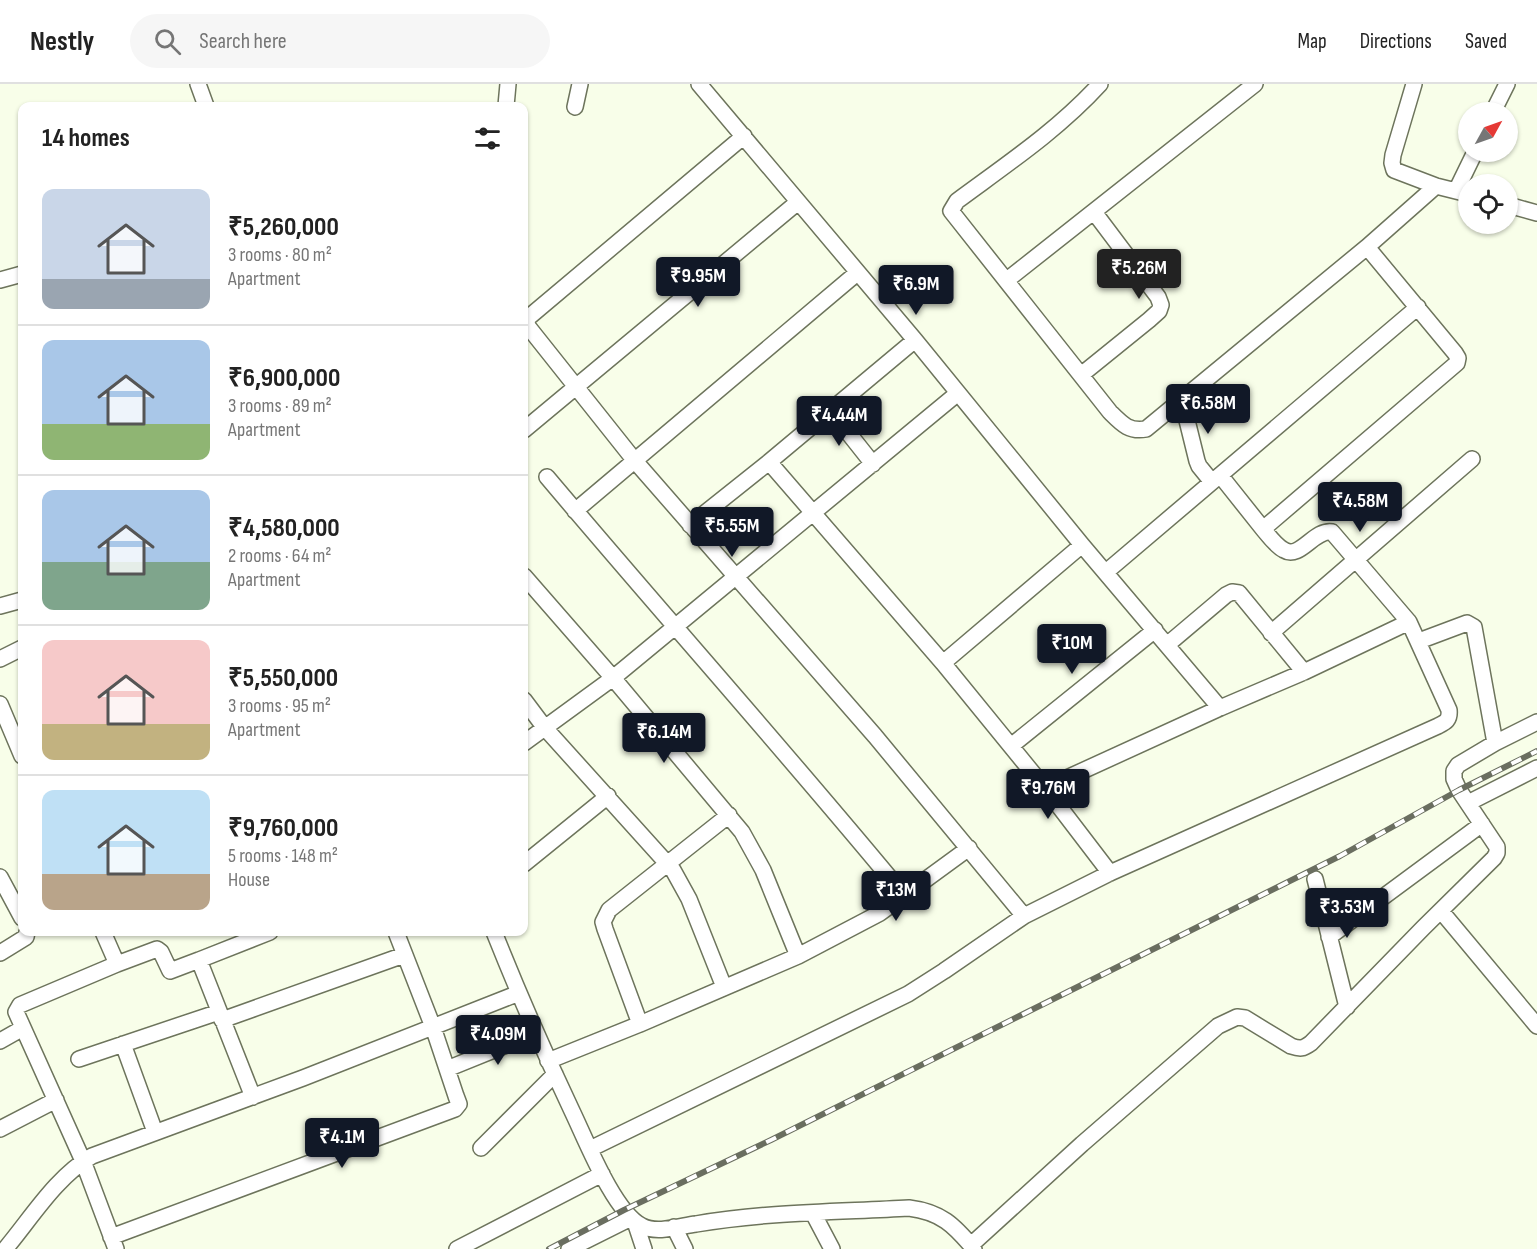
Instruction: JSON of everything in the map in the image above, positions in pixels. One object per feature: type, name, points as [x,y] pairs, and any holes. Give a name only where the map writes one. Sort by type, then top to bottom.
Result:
[{"type":"street","points":[[198,84],[205,102]]},
{"type":"street","points":[[507,102],[508,84]]},
{"type":"street","points":[[575,107],[580,84]]},
{"type":"street","points":[[699,84],[1220,708]]},
{"type":"street","points":[[1100,84],[1048,134],[953,205],[951,211],[1110,412],[1124,425],[1136,431],[1146,429],[1182,400],[1367,247],[1436,186]]},
{"type":"street","points":[[1007,280],[1255,84]]},
{"type":"street","points":[[1414,84],[1392,163],[1394,170],[1458,192]]},
{"type":"street","points":[[1498,102],[1506,84]]},
{"type":"street","points":[[528,319],[744,136]]},
{"type":"street","points":[[528,427],[798,202]]},
{"type":"street","points":[[1518,208],[1537,213]]},
{"type":"street","points":[[1081,375],[1149,320],[1159,311],[1161,305],[1158,297],[1094,212]]},
{"type":"street","points":[[1263,529],[1457,363],[1458,358],[1455,354],[1367,247]]},
{"type":"street","points":[[575,511],[857,273]]},
{"type":"street","points":[[0,280],[18,275]]},
{"type":"street","points":[[1106,572],[1418,307]]},
{"type":"street","points":[[528,327],[635,461],[969,848],[1024,916]]},
{"type":"street","points":[[690,525],[915,340]]},
{"type":"street","points":[[528,740],[613,678],[958,393]]},
{"type":"street","points":[[590,1149],[908,994],[1024,916],[1110,873],[1446,722],[1450,717],[1419,640],[1408,622],[1355,558],[1332,532],[1326,531],[1293,552],[1281,549],[1216,478],[1199,466],[1182,400]]},
{"type":"street","points":[[831,411],[873,464]]},
{"type":"street","points":[[1271,633],[1472,459]]},
{"type":"street","points":[[769,462],[943,663],[1045,788],[1110,873]]},
{"type":"street","points":[[547,477],[904,895]]},
{"type":"street","points":[[943,663],[1082,544]]},
{"type":"street","points":[[528,581],[742,832],[756,855],[798,956]]},
{"type":"street","points":[[1168,644],[1232,591],[1245,598],[1304,672]]},
{"type":"street","points":[[0,606],[18,601]]},
{"type":"street","points":[[1045,788],[1304,672],[1408,622]]},
{"type":"street","points":[[1419,640],[1467,623],[1474,627],[1495,743]]},
{"type":"street","points":[[1011,746],[1155,630]]},
{"type":"street","points":[[0,658],[18,650]]},
{"type":"street","points":[[0,704],[18,747]]},
{"type":"street","points":[[528,705],[545,728],[667,863],[682,884],[724,987]]},
{"type":"street","points":[[633,1220],[643,1227],[655,1229],[750,1216],[909,1208],[926,1210],[943,1218],[973,1247],[1082,1144],[1218,1026],[1237,1017],[1245,1018],[1299,1049],[1304,1048],[1318,1037],[1494,858],[1497,853],[1493,841],[1456,784],[1454,771],[1466,759],[1537,722]]},
{"type":"street","points":[[1468,803],[1537,768]]},
{"type":"street","points":[[528,861],[608,796]]},
{"type":"street","points":[[640,1024],[603,922],[609,910],[729,815]]},
{"type":"street","points":[[1329,937],[1482,824]]},
{"type":"street","points":[[481,1148],[552,1068],[640,1024],[798,956],[863,923],[969,848]]},
{"type":"street","points":[[0,877],[18,911]]},
{"type":"street","points":[[1315,879],[1347,1007]]},
{"type":"street","points":[[1441,911],[1537,1026]]},
{"type":"street","points":[[0,953],[26,936]]},
{"type":"street","points":[[105,936],[117,964]]},
{"type":"street","points":[[260,936],[170,971],[161,952],[157,949],[20,1005],[16,1012],[83,1161],[114,1243],[455,1108],[459,1104],[433,1027],[397,936]]},
{"type":"street","points":[[496,936],[536,1032],[590,1149],[602,1174],[633,1220],[644,1249]]},
{"type":"street","points":[[79,1059],[221,1016],[404,955]]},
{"type":"street","points":[[199,960],[253,1097]]},
{"type":"street","points":[[0,1244],[6,1249],[62,1181],[83,1161],[519,993]]},
{"type":"street","points":[[0,1041],[23,1028]]},
{"type":"street","points":[[447,1069],[536,1032]]},
{"type":"street","points":[[123,1044],[154,1132]]},
{"type":"street","points":[[0,1130],[56,1100]]},
{"type":"street","points":[[457,1249],[602,1174]]},
{"type":"street","points":[[813,1213],[832,1249]]},
{"type":"street","points":[[569,1249],[633,1220]]},
{"type":"street","points":[[674,1227],[685,1249]]},
{"type":"railway","points":[[549,1249],[1340,856],[1459,790],[1537,751]]}]
